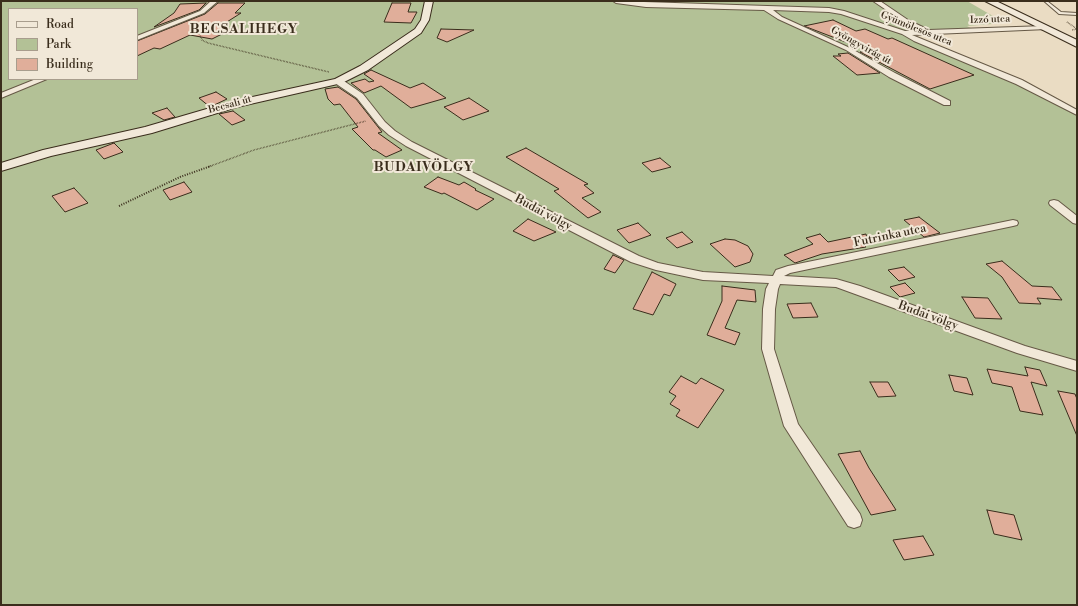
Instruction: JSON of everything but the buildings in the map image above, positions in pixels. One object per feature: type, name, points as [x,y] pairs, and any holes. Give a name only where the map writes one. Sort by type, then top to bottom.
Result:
[{"type":"main road","name":"Becsali út","points":[[1,167],[48,153],[148,130],[234,104],[342,80],[364,68],[418,31],[425,20],[428,1]]},
{"type":"main road","points":[[989,1],[1077,44]]},
{"type":"street","points":[[138,38],[202,12],[215,1]]},
{"type":"street","name":"Gyümölcsös utca","points":[[616,1],[646,5],[839,11],[904,33],[916,40],[1018,82],[1077,113]]},
{"type":"street","name":"Izzó utca","points":[[876,1],[915,26],[935,32]]},
{"type":"street","name":"Gyöngyvirág út","points":[[765,8],[780,18],[848,49],[892,75],[947,103]]},
{"type":"street","name":"Izzó utca","points":[[904,33],[1045,28]]},
{"type":"street","points":[[1,96],[41,80]]},
{"type":"street","name":"Budai völgy","points":[[342,80],[360,96],[377,118],[392,133],[409,144],[635,260],[703,276],[836,283],[1022,350],[1077,366]]},
{"type":"street","points":[[1054,202],[1077,221]]},
{"type":"street","name":"Futrinka utca","points":[[776,281],[780,273],[788,270],[1014,223]]},
{"type":"street","points":[[776,281],[772,289],[769,309],[768,349],[791,426],[854,520]]},
{"type":"lane","points":[[1045,1],[1060,13],[1077,14]]},
{"type":"path","points":[[184,20],[193,22],[198,29],[202,40],[208,43],[284,60],[328,72],[342,80]]},
{"type":"path","points":[[119,206],[180,177],[254,150],[377,118]]},
{"type":"green space","points":[[1,1],[967,1],[1005,23],[967,26],[971,28],[926,31],[912,36],[1077,111],[1077,605],[1,605]]},
{"type":"district","name":"BECSALIHEGY","points":[[244,30]]},
{"type":"district","name":"BUDAIVÖLGY","points":[[424,168]]}]
